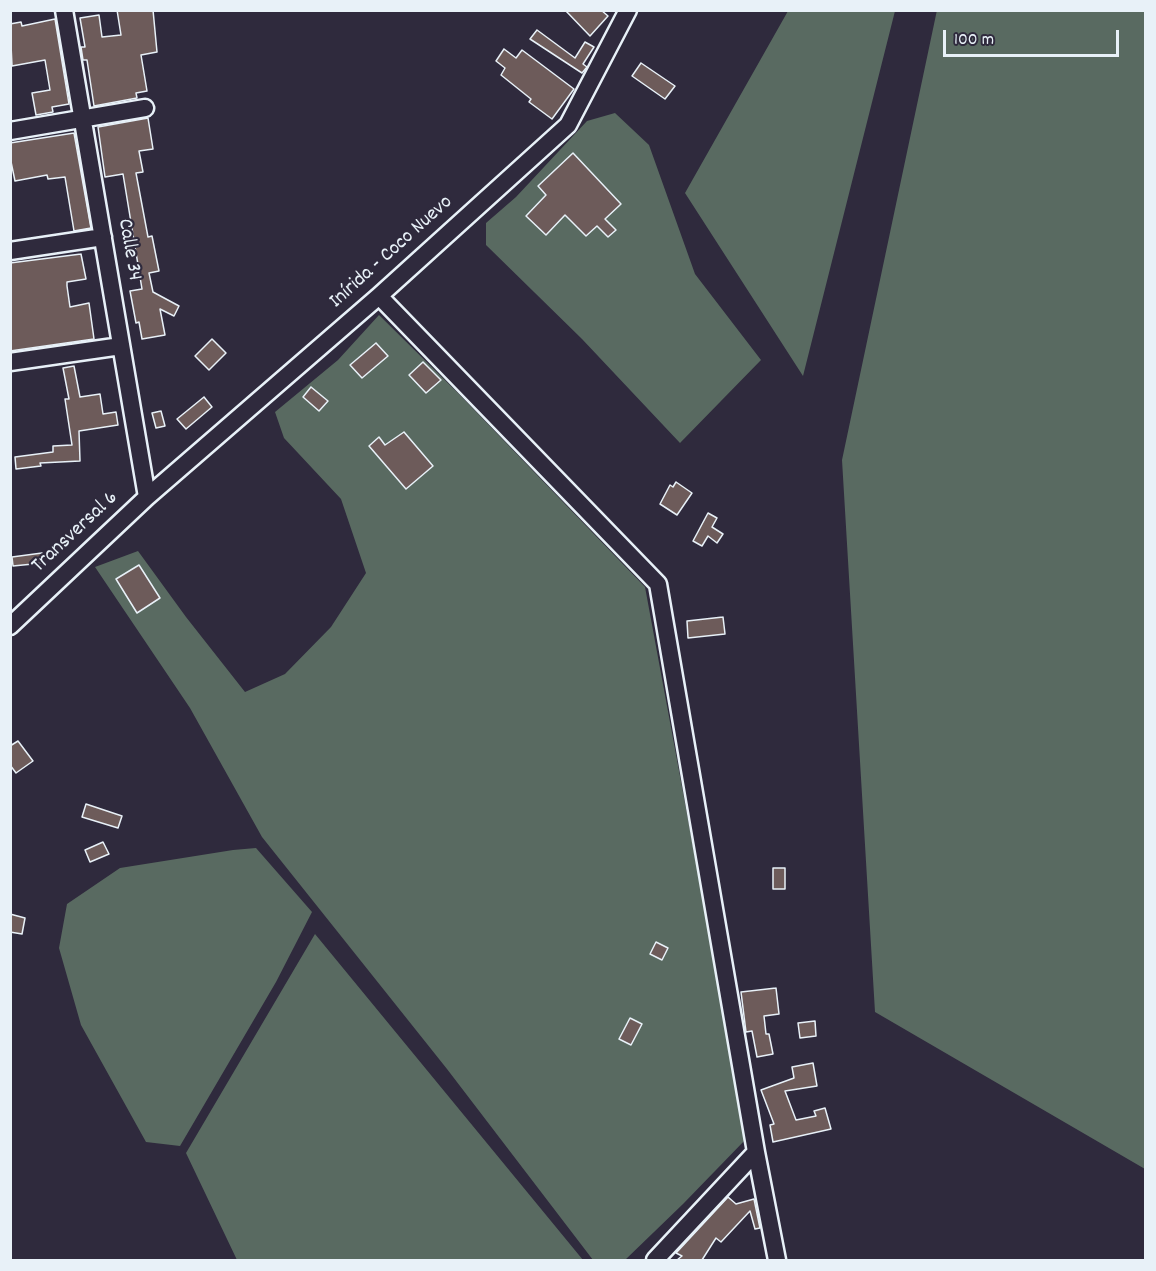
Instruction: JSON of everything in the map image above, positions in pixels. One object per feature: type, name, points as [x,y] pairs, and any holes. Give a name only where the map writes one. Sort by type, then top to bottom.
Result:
[{"type":"street","name":"Calle 34","points":[[64,10],[147,497]]},
{"type":"street","name":"Inírida - Coco Nuevo","points":[[147,497],[379,296],[568,125],[628,10]]},
{"type":"street","points":[[10,131],[145,108]]},
{"type":"street","points":[[10,251],[102,237]]},
{"type":"street","points":[[379,296],[658,584],[756,1152],[777,1260]]},
{"type":"street","points":[[10,362],[121,346]]},
{"type":"street","name":"Transversal 6","points":[[10,626],[147,497]]},
{"type":"street","points":[[655,1260],[756,1152]]},
{"type":"green space","points":[[937,10],[1145,11],[1145,1169],[875,1012],[842,460]]},
{"type":"green space","points":[[788,11],[895,11],[803,376],[685,193]]},
{"type":"green space","points":[[615,113],[649,145],[695,274],[761,360],[680,443],[582,339],[486,245],[486,223],[516,197],[587,121]]},
{"type":"green space","points":[[379,315],[458,393],[645,587],[747,1138],[625,1260],[593,1260],[447,1069],[262,837],[190,708],[95,567],[138,551],[245,692],[285,674],[331,627],[366,573],[341,499],[284,438],[275,412],[338,360]]},
{"type":"green space","points":[[256,848],[312,912],[276,982],[180,1146],[146,1142],[81,1025],[59,948],[67,904],[120,868]]},
{"type":"green space","points":[[315,934],[583,1260],[237,1260],[186,1153]]},
{"type":"building","points":[[117,10],[153,10],[157,52],[141,55],[147,91],[136,93],[137,98],[94,106],[87,60],[83,60],[81,47],[85,47],[80,18],[99,15],[102,37],[121,35]]},
{"type":"building","points":[[565,10],[601,10],[608,16],[590,36]]},
{"type":"building","points":[[55,19],[69,104],[52,107],[53,112],[36,115],[32,93],[50,90],[45,60],[12,66],[10,24],[21,22],[22,26]]},
{"type":"building","points":[[537,30],[575,58],[585,42],[594,47],[583,64],[587,67],[582,73],[530,39]]},
{"type":"building","points":[[504,49],[516,58],[522,50],[574,89],[552,119],[529,102],[531,99],[501,75],[505,68],[496,61]]},
{"type":"building","points":[[641,63],[675,86],[665,99],[632,76]]},
{"type":"building","points":[[148,118],[153,149],[139,151],[143,172],[136,173],[148,237],[152,236],[159,271],[149,273],[153,292],[179,306],[174,316],[160,309],[165,335],[142,339],[139,322],[136,323],[130,291],[142,289],[123,174],[105,177],[98,127]]},
{"type":"building","points":[[74,133],[91,228],[74,231],[65,177],[48,179],[47,175],[15,181],[10,157],[10,143]]},
{"type":"building","points":[[573,153],[621,204],[605,219],[616,230],[608,237],[597,226],[586,236],[565,215],[546,235],[526,216],[546,195],[538,186]]},
{"type":"building","points":[[81,254],[86,279],[67,282],[70,307],[89,303],[94,339],[10,351],[10,263]]},
{"type":"building","points":[[212,339],[226,353],[209,370],[195,356]]},
{"type":"building","points":[[376,343],[388,356],[362,378],[350,365]]},
{"type":"building","points":[[423,362],[441,380],[426,393],[409,375]]},
{"type":"building","points":[[74,366],[80,397],[100,394],[103,414],[116,412],[118,425],[79,431],[80,461],[40,463],[41,466],[16,469],[15,457],[53,452],[53,446],[72,445],[65,399],[69,399],[63,368]]},
{"type":"building","points":[[311,387],[328,401],[319,411],[303,397]]},
{"type":"building","points":[[204,397],[212,407],[186,429],[177,419]]},
{"type":"building","points":[[161,411],[165,426],[156,428],[152,413]]},
{"type":"building","points":[[404,432],[433,466],[406,489],[369,446],[379,437],[385,445]]},
{"type":"building","points":[[676,482],[692,493],[677,515],[660,504],[670,485],[673,487]]},
{"type":"building","points":[[708,513],[717,518],[712,527],[723,534],[717,543],[708,536],[702,546],[693,541]]},
{"type":"building","points":[[42,553],[43,563],[13,566],[12,557]]},
{"type":"building","points":[[139,565],[160,598],[137,613],[116,579]]},
{"type":"building","points":[[723,617],[725,634],[688,638],[687,621]]},
{"type":"building","points":[[18,741],[33,761],[16,773],[10,765],[10,746]]},
{"type":"building","points":[[86,804],[122,816],[118,828],[82,817]]},
{"type":"building","points":[[103,842],[109,854],[90,862],[85,850]]},
{"type":"building","points":[[773,868],[785,868],[785,889],[773,889]]},
{"type":"building","points":[[10,914],[25,918],[22,934],[10,932]]},
{"type":"building","points":[[656,942],[668,948],[662,960],[650,954]]},
{"type":"building","points":[[776,988],[779,1014],[764,1016],[766,1034],[769,1034],[773,1054],[757,1057],[752,1031],[746,1032],[741,992]]},
{"type":"building","points":[[630,1018],[642,1024],[631,1045],[619,1039]]},
{"type":"building","points":[[815,1021],[816,1036],[800,1038],[798,1023]]},
{"type":"building","points":[[813,1063],[817,1086],[785,1091],[796,1120],[816,1116],[814,1111],[825,1108],[831,1129],[773,1142],[770,1125],[774,1124],[761,1090],[794,1078],[792,1067]]},
{"type":"building","points":[[728,1197],[736,1204],[754,1199],[760,1228],[755,1229],[750,1211],[721,1242],[716,1238],[702,1260],[677,1260],[682,1256],[676,1253]]}]
